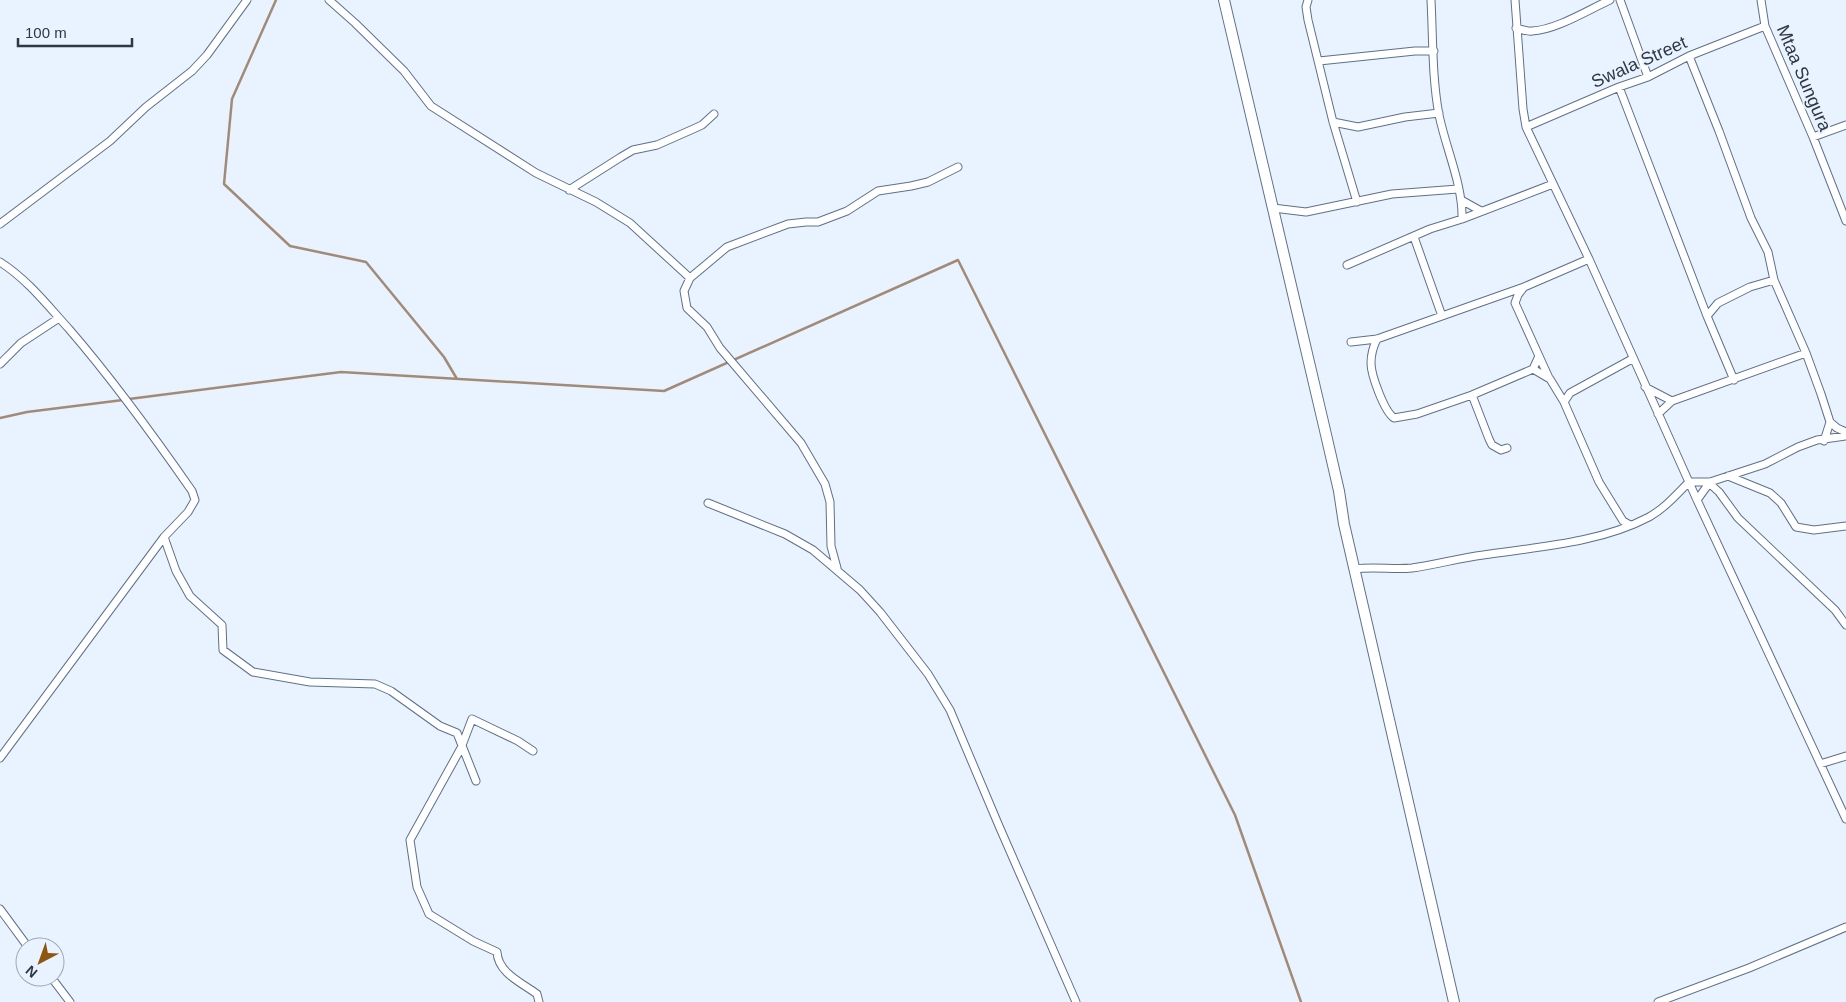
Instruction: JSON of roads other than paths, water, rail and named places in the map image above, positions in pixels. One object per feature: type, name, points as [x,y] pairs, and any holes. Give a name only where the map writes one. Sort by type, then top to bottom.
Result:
[{"type":"street","points":[[0,224],[110,141],[146,107],[192,72],[207,55],[247,0]]},
{"type":"street","points":[[329,0],[404,71],[431,106],[536,173],[596,202],[630,223],[690,278]]},
{"type":"street","points":[[1224,0],[1454,1002]]},
{"type":"street","points":[[1308,0],[1306,7],[1308,20],[1333,122],[1357,202]]},
{"type":"street","points":[[1432,0],[1439,113],[1458,189],[1463,201],[1462,219]]},
{"type":"street","points":[[1515,0],[1522,108],[1526,128],[1589,259],[1632,359],[1846,819]]},
{"type":"street","points":[[1516,28],[1530,32],[1541,30],[1561,23],[1610,0]]},
{"type":"street","points":[[1620,0],[1648,77]]},
{"type":"street","name":"Mtaa Sungura","points":[[1761,0],[1765,26],[1813,136],[1846,221]]},
{"type":"street","name":"Swala Street","points":[[1526,128],[1619,87],[1648,77],[1688,56],[1765,26]]},
{"type":"street","points":[[1319,61],[1415,51],[1434,52]]},
{"type":"street","points":[[1688,56],[1719,131],[1751,218],[1768,252],[1774,280],[1806,353],[1830,422],[1846,434]]},
{"type":"street","points":[[1619,87],[1707,316],[1734,380]]},
{"type":"street","points":[[1333,122],[1358,126],[1439,113]]},
{"type":"street","points":[[569,190],[633,150],[657,145],[691,130],[702,125],[714,114]]},
{"type":"street","points":[[1813,136],[1846,125]]},
{"type":"street","points":[[838,571],[831,546],[830,502],[826,484],[801,444],[720,348],[707,327],[687,308],[684,292],[690,278],[727,247],[788,224],[818,222],[847,211],[878,191],[928,182],[958,167]]},
{"type":"street","points":[[1347,265],[1430,229],[1462,219],[1553,184]]},
{"type":"street","points":[[1273,208],[1306,212],[1392,194],[1458,189]]},
{"type":"street","points":[[1463,201],[1481,211]]},
{"type":"street","points":[[1414,236],[1442,316]]},
{"type":"street","points":[[1351,342],[1377,339],[1524,287],[1589,259]]},
{"type":"street","points":[[0,262],[23,280],[96,360],[149,428],[192,491],[195,500],[188,512],[164,536],[0,758]]},
{"type":"street","points":[[1707,316],[1718,303],[1750,287],[1774,280]]},
{"type":"street","points":[[1524,287],[1515,303],[1550,379],[1564,402],[1599,482],[1623,521],[1630,525]]},
{"type":"street","points":[[0,364],[21,343],[59,318]]},
{"type":"street","points":[[1377,339],[1372,352],[1371,364],[1384,406],[1394,418],[1417,414],[1472,395],[1533,369],[1539,356]]},
{"type":"street","points":[[1658,414],[1672,401],[1806,353]]},
{"type":"street","points":[[1564,402],[1570,393],[1632,359]]},
{"type":"street","points":[[1533,369],[1550,379]]},
{"type":"street","points":[[1645,387],[1672,401]]},
{"type":"street","points":[[1558,391],[1570,393]]},
{"type":"street","points":[[1472,395],[1492,445],[1501,450],[1507,448]]},
{"type":"street","points":[[1824,440],[1830,422]]},
{"type":"street","points":[[1355,569],[1368,567],[1385,569],[1411,568],[1587,538],[1630,525],[1664,508],[1689,482],[1709,482],[1765,464],[1798,447],[1818,440],[1846,434]]},
{"type":"street","points":[[1728,476],[1770,493],[1781,503],[1796,527],[1814,530],[1846,526]]},
{"type":"street","points":[[1697,500],[1709,482]]},
{"type":"street","points":[[1709,482],[1719,492],[1738,518],[1834,610],[1846,625]]},
{"type":"street","points":[[708,503],[785,534],[813,550],[860,590],[880,612],[928,674],[950,710],[1076,1002]]},
{"type":"street","points":[[164,536],[176,571],[190,596],[222,625],[223,650],[253,672],[310,682],[375,684],[391,691],[440,726],[457,733],[461,748],[476,781]]},
{"type":"street","points":[[533,751],[518,741],[472,719],[461,748],[410,840],[417,887],[429,914],[473,941],[497,952],[497,961],[506,972],[537,994],[539,1002]]},
{"type":"street","points":[[1820,764],[1846,756]]},
{"type":"street","points":[[0,909],[21,937]]},
{"type":"street","points":[[1658,1002],[1749,968],[1846,928]]},
{"type":"street","points":[[59,987],[70,1002]]},
{"type":"waterway","points":[[276,0],[232,99],[224,184],[290,246],[366,262],[444,357],[457,379]]},
{"type":"waterway","points":[[129,399],[341,372],[664,391],[958,260],[1235,815],[1301,1002]]},
{"type":"waterway","points":[[0,418],[27,412],[123,400]]}]
